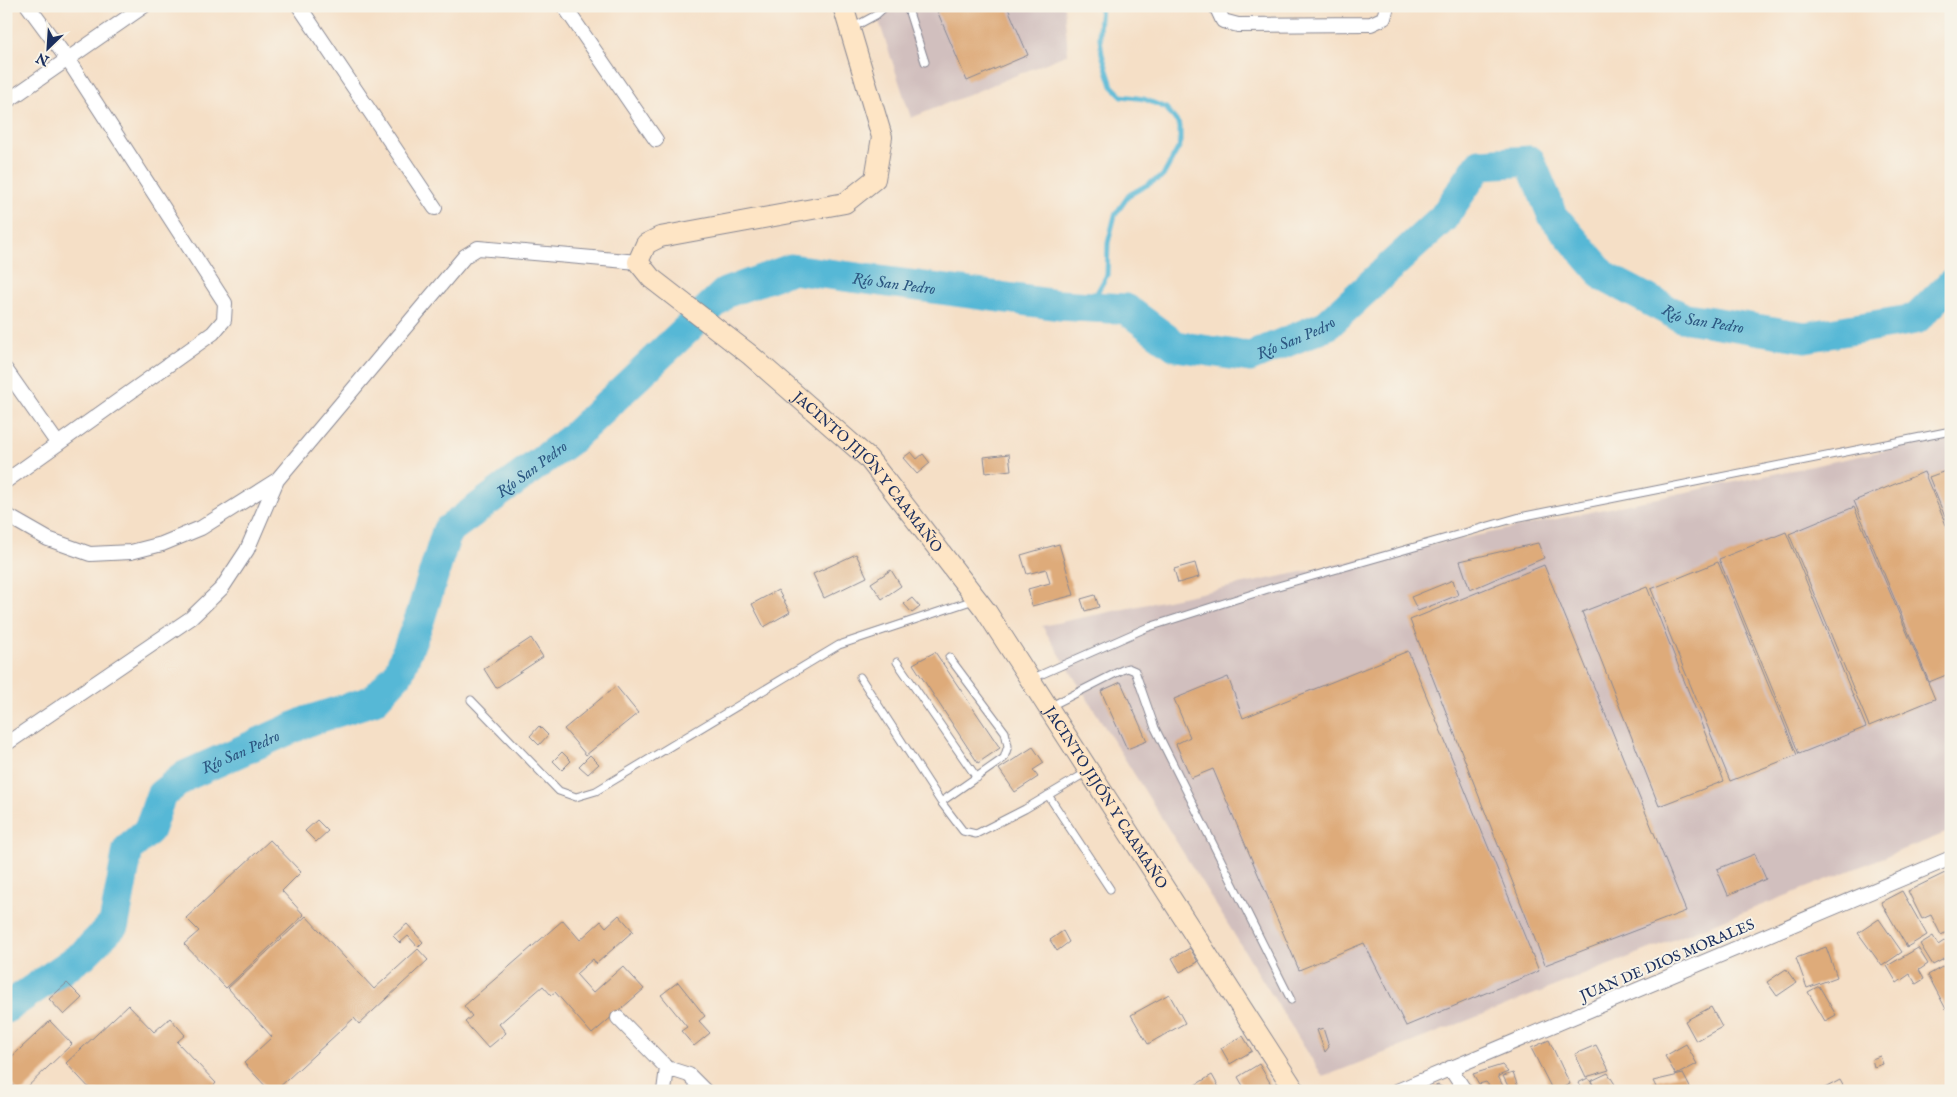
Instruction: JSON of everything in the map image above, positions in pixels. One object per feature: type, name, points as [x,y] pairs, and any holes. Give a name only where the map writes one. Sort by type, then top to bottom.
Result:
[{"type":"street","points":[[6,481],[213,333],[224,320],[225,303],[68,60],[28,6]]},
{"type":"street","points":[[6,102],[144,6]]},
{"type":"street","points":[[299,6],[435,208]]},
{"type":"street","points":[[564,6],[656,140]]},
{"type":"street","points":[[6,744],[191,618],[222,588],[247,550],[277,480],[465,256],[478,248],[638,262],[646,244],[660,237],[845,203],[874,179],[882,137],[843,6]]},
{"type":"street","points":[[1216,6],[1223,21],[1238,25],[1371,24],[1384,18],[1387,6]]},
{"type":"street","name":"JACINTO JIJÓN Y CAAMAÑO","points":[[638,262],[651,278],[749,354],[868,458],[977,599],[1295,1091]]},
{"type":"street","points":[[6,370],[58,444]]},
{"type":"street","points":[[6,515],[48,539],[90,554],[131,552],[162,544],[200,528],[277,480]]},
{"type":"street","name":"JUAN DE DIOS MORALES","points":[[1396,1091],[1951,858]]},
{"type":"street","points":[[618,1018],[667,1068],[689,1076],[704,1091]]},
{"type":"street","points":[[664,1091],[667,1068]]},
{"type":"street","points":[[1450,1068],[1465,1091]]},
{"type":"lane","points":[[850,29],[876,15],[886,6]]},
{"type":"lane","points":[[907,6],[925,62]]},
{"type":"lane","points":[[1030,679],[1146,628],[1271,588],[1520,517],[1951,431]]},
{"type":"lane","points":[[471,700],[559,791],[576,797],[596,791],[839,645],[977,599]]},
{"type":"lane","points":[[941,802],[1004,758],[1008,746],[1005,732],[949,657]]},
{"type":"lane","points":[[897,662],[977,778]]},
{"type":"lane","points":[[1049,708],[1122,670],[1128,668],[1135,671],[1154,728],[1291,1000]]},
{"type":"lane","points":[[860,677],[941,802],[963,831],[976,834],[1025,809],[1089,771]]},
{"type":"lane","points":[[1048,794],[1110,889]]},
{"type":"shaded area","points":[[874,6],[1064,6],[1068,54],[911,118]]},
{"type":"shaded area","points":[[1951,437],[1951,831],[1323,1077],[1042,626]]},
{"type":"building","points":[[935,6],[1007,6],[1028,55],[967,81]]},
{"type":"building","points":[[911,452],[917,459],[923,454],[930,463],[917,474],[903,458]]},
{"type":"building","points":[[1009,454],[1011,470],[986,473],[984,457]]},
{"type":"building","points":[[1951,469],[1951,532],[1929,477]]},
{"type":"building","points":[[1924,472],[1951,537],[1951,673],[1929,682],[1854,501]]},
{"type":"building","points":[[1854,507],[1935,699],[1869,726],[1789,534]]},
{"type":"building","points":[[1786,532],[1866,727],[1799,754],[1719,559]]},
{"type":"building","points":[[1538,543],[1544,558],[1470,590],[1460,561]]},
{"type":"building","points":[[1059,544],[1074,595],[1032,606],[1028,589],[1050,583],[1046,569],[1027,574],[1021,555]]},
{"type":"building","points":[[856,554],[867,577],[824,598],[813,574]]},
{"type":"building","points":[[1718,562],[1797,755],[1730,781],[1651,589]]},
{"type":"building","points":[[1195,563],[1199,577],[1178,583],[1174,569]]},
{"type":"building","points":[[1544,565],[1686,911],[1545,965],[1410,620]]},
{"type":"building","points":[[891,570],[901,586],[882,599],[871,583]]},
{"type":"building","points":[[1453,580],[1458,595],[1418,611],[1411,597]]},
{"type":"building","points":[[1647,587],[1724,781],[1659,806],[1582,612]]},
{"type":"building","points":[[778,590],[790,612],[764,627],[752,604]]},
{"type":"building","points":[[1095,595],[1099,607],[1085,611],[1081,599]]},
{"type":"building","points":[[912,598],[920,607],[912,613],[904,604]]},
{"type":"building","points":[[531,638],[543,657],[496,688],[484,669]]},
{"type":"building","points":[[1408,651],[1539,971],[1406,1026],[1364,943],[1299,970],[1213,769],[1191,778],[1176,744],[1190,737],[1174,699],[1228,677],[1243,718]]},
{"type":"building","points":[[935,652],[1000,748],[978,763],[913,664]]},
{"type":"building","points":[[1121,682],[1147,741],[1127,749],[1101,691]]},
{"type":"building","points":[[616,686],[638,713],[586,755],[564,729]]},
{"type":"building","points":[[539,726],[548,735],[539,745],[530,736]]},
{"type":"building","points":[[1033,747],[1044,763],[1033,770],[1038,777],[1015,792],[999,769]]},
{"type":"building","points":[[562,752],[571,761],[562,770],[553,761]]},
{"type":"building","points":[[590,755],[599,764],[588,774],[579,766]]},
{"type":"building","points":[[317,820],[328,831],[316,842],[305,831]]},
{"type":"building","points":[[270,840],[301,872],[282,891],[304,915],[226,988],[184,944],[199,931],[186,918]]},
{"type":"building","points":[[1755,854],[1766,879],[1728,895],[1717,869]]},
{"type":"building","points":[[1945,873],[1949,880],[1951,879],[1951,930],[1941,935],[1931,915],[1922,919],[1908,891]]},
{"type":"building","points":[[1902,891],[1927,935],[1907,947],[1881,902]]},
{"type":"building","points":[[619,915],[633,931],[596,964],[593,959],[576,974],[593,993],[623,966],[644,989],[592,1034],[555,992],[551,995],[543,986],[499,1024],[506,1033],[488,1048],[465,1022],[472,1016],[464,1006],[563,920],[580,940],[601,921],[606,927]]},
{"type":"building","points":[[306,916],[374,989],[418,949],[428,960],[359,1024],[354,1018],[275,1091],[270,1091],[244,1063],[272,1037],[228,988]]},
{"type":"building","points":[[1879,919],[1902,952],[1882,966],[1858,933]]},
{"type":"building","points":[[407,924],[423,942],[418,947],[408,936],[400,943],[393,936]]},
{"type":"building","points":[[1063,931],[1069,942],[1057,951],[1050,940]]},
{"type":"building","points":[[1933,936],[1938,945],[1947,939],[1951,946],[1951,955],[1933,965],[1920,944]]},
{"type":"building","points":[[1826,947],[1837,977],[1807,988],[1796,958]]},
{"type":"building","points":[[1190,948],[1198,962],[1180,972],[1172,958]]},
{"type":"building","points":[[1918,948],[1928,964],[1919,970],[1924,979],[1916,984],[1910,974],[1897,983],[1887,966]]},
{"type":"building","points":[[1949,963],[1951,966],[1951,1006],[1946,1009],[1928,975]]},
{"type":"building","points":[[1786,969],[1796,983],[1777,996],[1767,982]]},
{"type":"building","points":[[678,982],[705,1016],[699,1021],[710,1033],[694,1046],[681,1031],[687,1027],[661,995]]},
{"type":"building","points":[[67,983],[82,998],[64,1015],[49,999]]},
{"type":"building","points":[[1819,986],[1836,1015],[1825,1021],[1808,992]]},
{"type":"building","points":[[1169,994],[1185,1023],[1148,1044],[1131,1015]]},
{"type":"building","points":[[128,1005],[154,1032],[170,1018],[185,1035],[177,1042],[216,1083],[209,1091],[92,1091],[66,1063]]},
{"type":"building","points":[[1711,1007],[1722,1027],[1696,1041],[1685,1021]]},
{"type":"building","points":[[50,1021],[72,1044],[23,1091],[18,1091],[6,1078],[6,1062]]},
{"type":"building","points":[[1323,1028],[1329,1047],[1325,1052],[1317,1030]]},
{"type":"building","points":[[1243,1036],[1252,1051],[1230,1064],[1221,1048]]},
{"type":"building","points":[[1549,1040],[1570,1084],[1555,1091],[1553,1091],[1531,1048]]},
{"type":"building","points":[[1686,1044],[1697,1064],[1676,1075],[1665,1056]]},
{"type":"building","points":[[1596,1045],[1609,1070],[1586,1077],[1575,1054]]},
{"type":"building","points":[[1880,1056],[1883,1064],[1874,1067],[1872,1059]]},
{"type":"building","points":[[1259,1064],[1275,1091],[1246,1091],[1238,1077]]},
{"type":"building","points":[[1502,1065],[1508,1072],[1498,1076],[1503,1086],[1492,1089],[1486,1082],[1479,1084],[1473,1074]]},
{"type":"building","points":[[1513,1073],[1521,1091],[1506,1091],[1504,1088],[1508,1086],[1503,1076]]},
{"type":"building","points":[[1608,1073],[1619,1091],[1583,1091],[1578,1083],[1588,1078],[1596,1089],[1591,1081]]},
{"type":"building","points":[[1683,1074],[1692,1091],[1658,1091],[1653,1081]]},
{"type":"building","points":[[1212,1075],[1221,1091],[1185,1091]]},
{"type":"building","points":[[1840,1080],[1846,1091],[1824,1091],[1823,1089]]},
{"type":"building","points":[[1438,1085],[1450,1091],[1424,1091]]},
{"type":"waterway","points":[[1089,307],[1107,275],[1108,243],[1115,215],[1129,195],[1163,176],[1180,145],[1180,126],[1166,108],[1144,99],[1122,96],[1112,86],[1102,54],[1099,30],[1101,6]]},
{"type":"waterway","name":"Río San Pedro","points":[[6,1008],[83,955],[114,924],[128,849],[149,830],[161,795],[185,776],[308,721],[374,700],[398,674],[420,618],[447,531],[570,440],[725,293],[791,269],[1059,305],[1126,309],[1176,346],[1250,357],[1327,325],[1443,218],[1480,164],[1530,161],[1553,216],[1605,277],[1681,317],[1805,337],[1916,319],[1951,284]]}]
